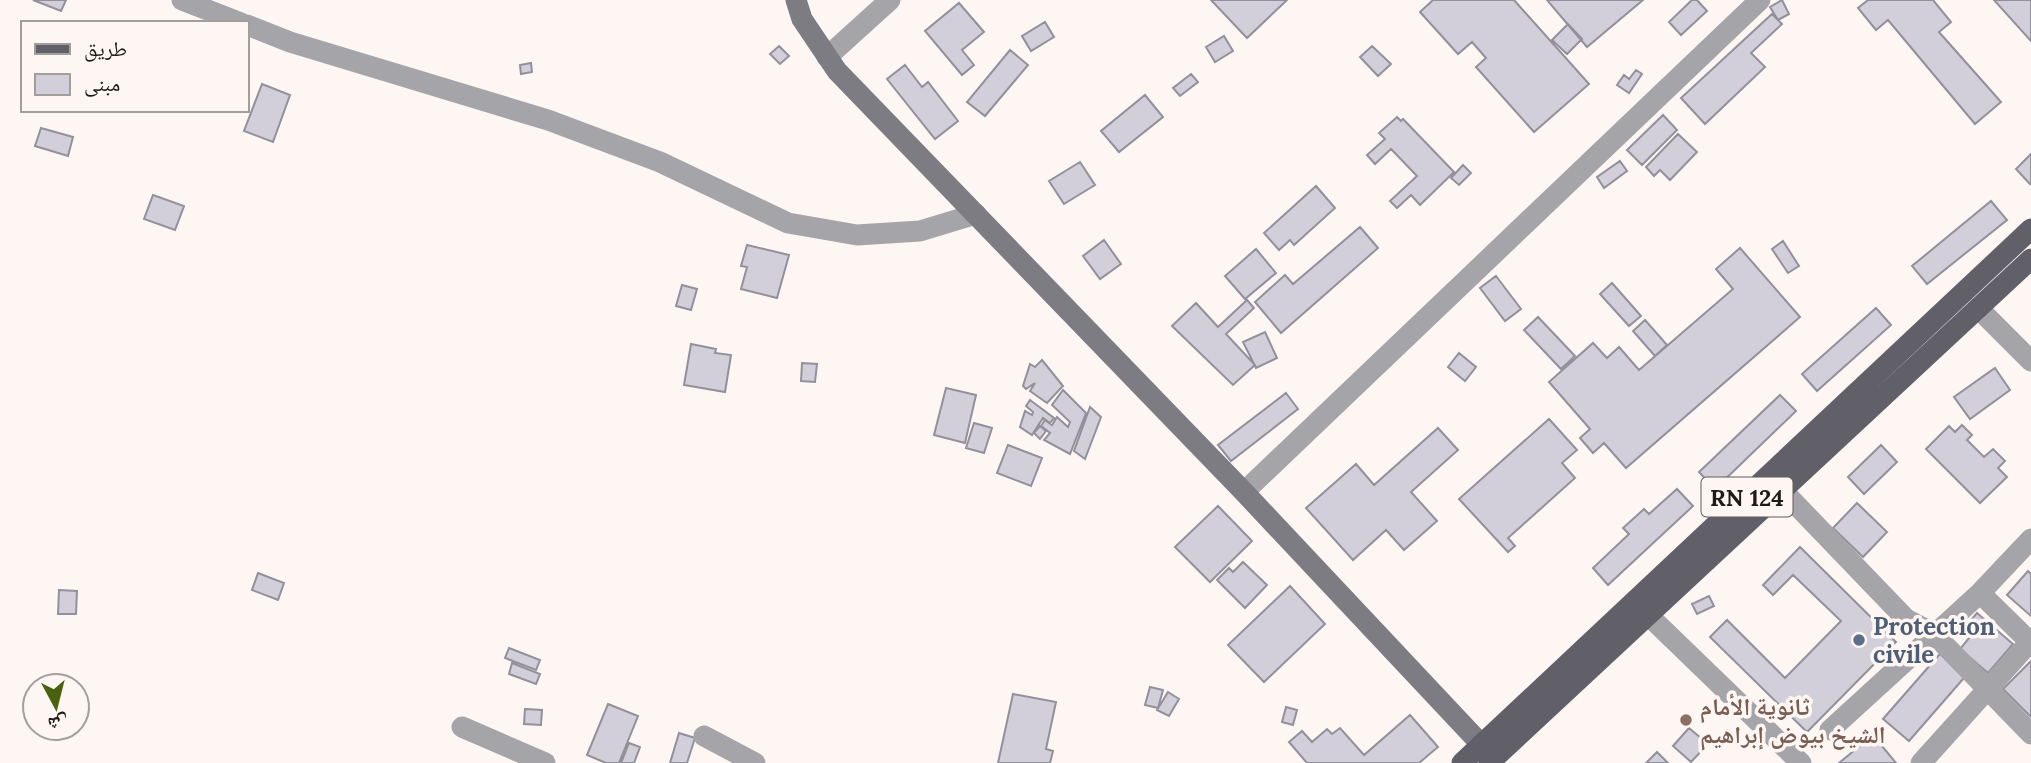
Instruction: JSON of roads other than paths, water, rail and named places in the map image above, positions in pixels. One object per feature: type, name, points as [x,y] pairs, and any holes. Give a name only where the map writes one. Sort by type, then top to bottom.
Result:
[{"type":"main road","name":"RN 124","points":[[1488,755],[2031,229]]},
{"type":"main road","name":"RN 124","points":[[1462,763],[1488,755],[1648,615],[2031,259]]},
{"type":"street","points":[[182,0],[236,21]]},
{"type":"street","points":[[796,0],[802,19],[827,57],[1244,492],[1488,755]]},
{"type":"street","points":[[827,57],[890,0]]},
{"type":"street","points":[[1244,492],[1760,0]]},
{"type":"street","points":[[248,25],[290,42],[548,120],[660,162],[788,223],[857,235],[920,231],[976,214]]},
{"type":"street","points":[[1978,308],[2031,361]]},
{"type":"street","points":[[1782,491],[1906,618],[1933,633],[2031,734]]},
{"type":"street","points":[[1830,730],[1933,633],[1980,593],[2031,539]]},
{"type":"street","points":[[1921,763],[2030,642],[1980,593]]},
{"type":"street","points":[[1648,615],[1801,763]]},
{"type":"street","points":[[462,727],[545,763]]},
{"type":"street","points":[[704,736],[755,763]]},
{"type":"place","name":"Protection civile","points":[[1859,640]]},
{"type":"place","name":"ثانوية الأمام الشيخ بيوض إبراهيم","points":[[1686,720]]}]
